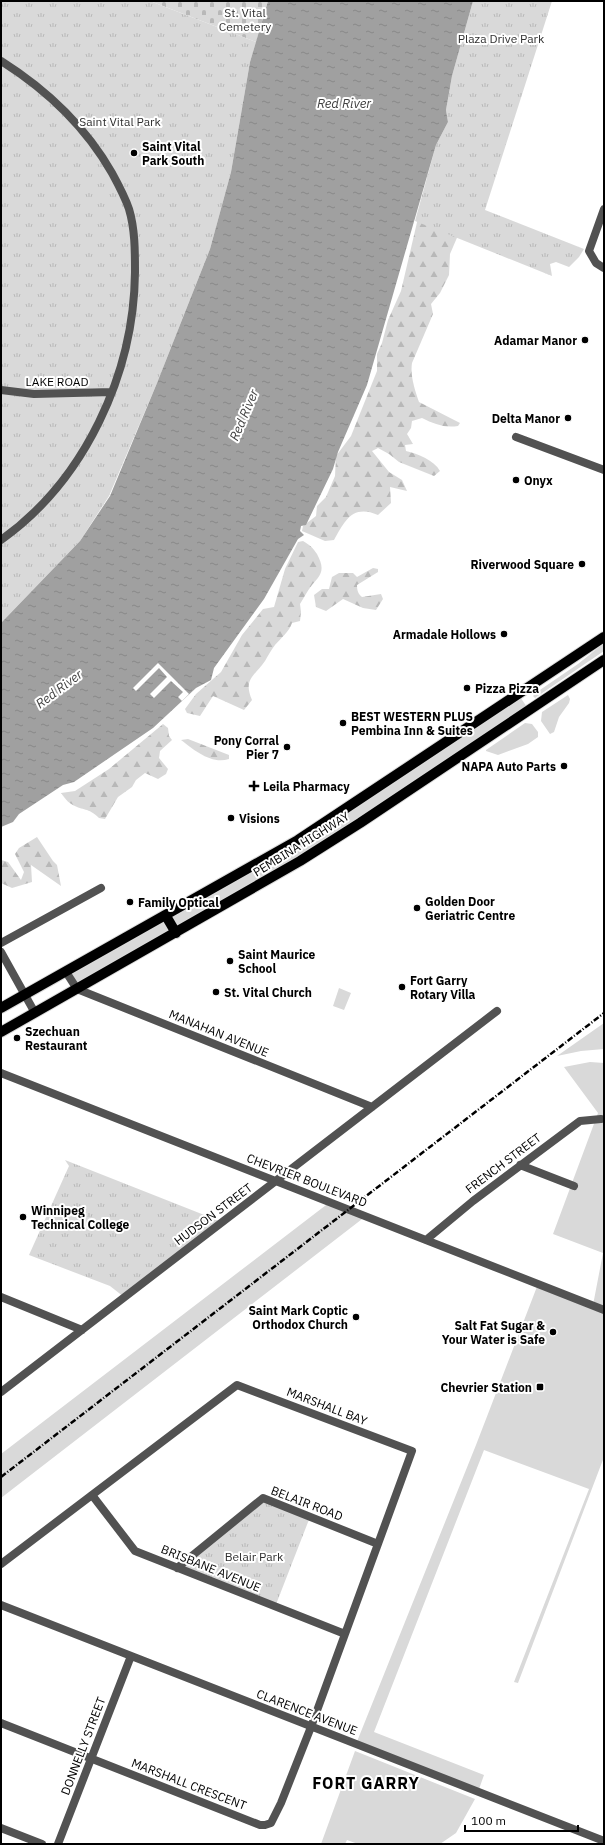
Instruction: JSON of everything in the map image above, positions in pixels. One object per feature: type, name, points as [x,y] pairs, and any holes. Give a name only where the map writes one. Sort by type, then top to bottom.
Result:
[{"type":"main road","name":"PEMBINA HIGHWAY","points":[[1,1008],[298,840],[604,637]]},
{"type":"main road","name":"PEMBINA HIGHWAY","points":[[1,1032],[176,933],[342,835],[604,660]]},
{"type":"main road","points":[[166,916],[176,933]]},
{"type":"street","points":[[1,61],[44,92],[88,135],[118,183],[129,208],[135,250],[132,313],[129,334],[112,392],[97,426],[63,480],[28,518],[1,540]]},
{"type":"street","points":[[604,209],[590,250],[596,263],[604,268]]},
{"type":"street","name":"LAKE ROAD","points":[[1,390],[34,394],[112,392]]},
{"type":"street","points":[[516,437],[604,470]]},
{"type":"street","points":[[1,943],[101,888]]},
{"type":"street","points":[[1,952],[35,1013]]},
{"type":"street","points":[[66,972],[77,989]]},
{"type":"street","name":"MANAHAN AVENUE","points":[[77,989],[372,1107]]},
{"type":"street","name":"HUDSON STREET","points":[[1,1392],[497,1011]]},
{"type":"street","name":"CHEVRIER BOULEVARD","points":[[1,1073],[604,1310]]},
{"type":"street","name":"FRENCH STREET","points":[[426,1240],[473,1201],[580,1121],[601,1119]]},
{"type":"street","points":[[520,1165],[574,1186]]},
{"type":"street","points":[[1,1297],[82,1330]]},
{"type":"street","name":"MARSHALL BAY","points":[[1,1564],[237,1384],[412,1451],[311,1727]]},
{"type":"street","name":"BRISBANE AVENUE","points":[[92,1495],[135,1551],[345,1634]]},
{"type":"street","name":"BELAIR ROAD","points":[[177,1568],[263,1498],[378,1544]]},
{"type":"street","name":"CLARENCE AVENUE","points":[[1,1605],[604,1842]]},
{"type":"street","name":"DONNELLY STREET","points":[[58,1844],[131,1656]]},
{"type":"street","name":"MARSHALL CRESCENT","points":[[1,1723],[265,1825],[271,1823],[275,1818],[311,1727]]},
{"type":"street","points":[[1,1828],[42,1844]]},
{"type":"green space","name":"Saint Vital Park","points":[[1,1],[150,1],[256,42],[250,62],[231,172],[210,249],[157,383],[109,496],[80,541],[1,623]]},
{"type":"green space","name":"St. Vital Cemetery","points":[[150,1],[268,1],[256,42]]},
{"type":"green space","name":"Plaza Drive Park","points":[[473,1],[552,1],[485,210],[584,249],[579,257],[569,267],[556,262],[550,264],[552,276],[415,221],[436,145],[448,122],[446,110],[452,76]]},
{"type":"green space","points":[[418,218],[459,233],[450,254],[449,275],[440,293],[431,304],[433,314],[412,363],[413,383],[419,402],[460,423],[458,426],[444,426],[422,418],[412,421],[411,428],[407,434],[413,444],[405,445],[406,451],[420,456],[434,464],[440,471],[434,476],[399,462],[378,448],[372,451],[389,472],[402,480],[407,491],[390,487],[391,503],[378,515],[369,512],[356,513],[350,516],[334,540],[325,541],[302,531],[303,526],[316,516],[317,506],[326,497],[335,476],[336,456],[351,436],[377,371],[377,354],[382,343],[388,320],[401,291]]},
{"type":"green space","points":[[303,541],[317,554],[322,568],[318,578],[300,604],[300,621],[292,623],[287,632],[275,645],[251,679],[249,687],[252,700],[244,710],[213,696],[200,716],[187,713],[185,709],[196,694],[221,672],[242,635],[263,609],[274,607],[285,569],[298,542]]},
{"type":"green space","points":[[373,568],[378,569],[378,572],[357,585],[357,587],[362,597],[381,594],[383,599],[376,610],[363,608],[343,599],[326,611],[316,607],[314,595],[322,589],[329,589],[332,577],[339,573],[353,573],[357,577]]},
{"type":"green space","points":[[604,643],[604,651],[535,698],[533,696],[578,664]]},
{"type":"green space","points":[[518,694],[529,710],[342,835],[77,990],[66,972],[260,863]]},
{"type":"green space","points":[[568,695],[570,699],[569,703],[559,717],[554,732],[550,734],[541,721],[542,712]]},
{"type":"green space","points":[[525,723],[532,724],[538,732],[538,737],[528,744],[498,755],[486,751],[486,750]]},
{"type":"green space","points":[[163,724],[168,728],[169,736],[172,740],[160,751],[159,758],[168,769],[166,774],[158,779],[145,773],[136,780],[132,787],[118,797],[105,819],[99,818],[92,812],[77,807],[66,800],[61,793],[75,791],[109,769]]},
{"type":"green space","points":[[188,739],[229,755],[229,759],[216,760],[204,756],[181,740]]},
{"type":"green space","points":[[37,837],[57,865],[61,886],[31,865],[32,882],[12,888],[1,883],[1,860],[8,862],[21,880],[24,872],[15,854],[19,848]]},
{"type":"green space","points":[[339,988],[351,993],[344,1010],[333,1006]]},
{"type":"green space","points":[[604,1023],[604,1049],[581,1051],[557,1056]]},
{"type":"green space","points":[[590,1062],[604,1063],[604,1457],[518,1683],[514,1682],[589,1489],[484,1450],[374,1732],[484,1775],[478,1792],[356,1744],[476,1445],[538,1284],[593,1305],[603,1253],[553,1234],[598,1113],[564,1067]]},
{"type":"green space","points":[[65,1160],[222,1222],[124,1297],[110,1286],[29,1255],[69,1166]]},
{"type":"green space","points":[[330,1202],[366,1216],[1,1498],[1,1454]]},
{"type":"green space","name":"Belair Park","points":[[263,1498],[310,1517],[275,1607],[177,1568]]},
{"type":"green space","points":[[355,1751],[475,1799],[456,1833],[440,1844],[358,1844],[347,1840],[345,1844],[321,1844]]},
{"type":"water","name":"Red River","points":[[268,1],[473,1],[452,76],[446,110],[448,122],[436,145],[367,385],[338,452],[333,469],[306,525],[301,526],[300,531],[304,535],[298,539],[264,599],[214,668],[211,680],[196,688],[153,728],[74,782],[63,785],[19,814],[13,822],[1,827],[1,623],[80,541],[110,496],[210,249],[231,172],[250,62]]},
{"type":"pier","points":[[158,663],[189,694],[182,701],[178,697],[183,692],[171,681],[154,698],[150,694],[167,677],[159,668],[136,691],[133,688]]},
{"type":"railway","points":[[1,1477],[604,1013]]},
{"type":"place","name":"Saint Vital Park South","points":[[134,153]]},
{"type":"place","name":"Adamar Manor","points":[[585,340]]},
{"type":"place","name":"Delta Manor","points":[[568,418]]},
{"type":"place","name":"Onyx","points":[[516,480]]},
{"type":"place","name":"Riverwood Square","points":[[582,564]]},
{"type":"place","name":"Armadale Hollows","points":[[504,634]]},
{"type":"place","name":"Pizza Pizza","points":[[467,688]]},
{"type":"place","name":"BEST WESTERN PLUS Pembina Inn & Suites","points":[[343,723]]},
{"type":"place","name":"Pony Corral Pier 7","points":[[287,747]]},
{"type":"place","name":"NAPA Auto Parts","points":[[564,766]]},
{"type":"place","name":"Leila Pharmacy","points":[[254,786]]},
{"type":"place","name":"Visions","points":[[231,818]]},
{"type":"place","name":"Family Optical","points":[[130,902]]},
{"type":"place","name":"Golden Door Geriatric Centre","points":[[417,908]]},
{"type":"place","name":"Saint Maurice School","points":[[230,961]]},
{"type":"place","name":"Fort Garry Rotary Villa","points":[[402,987]]},
{"type":"place","name":"St. Vital Church","points":[[216,992]]},
{"type":"place","name":"Szechuan Restaurant","points":[[17,1038]]},
{"type":"place","name":"Winnipeg Technical College","points":[[23,1217]]},
{"type":"place","name":"Saint Mark Coptic Orthodox Church","points":[[356,1317]]},
{"type":"place","name":"Salt Fat Sugar & Your Water is Safe","points":[[553,1332]]},
{"type":"place","name":"Chevrier Station","points":[[540,1387]]},
{"type":"district","name":"FORT GARRY","points":[[366,1783]]}]
